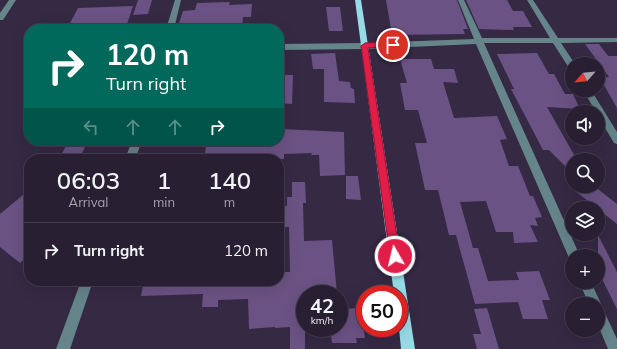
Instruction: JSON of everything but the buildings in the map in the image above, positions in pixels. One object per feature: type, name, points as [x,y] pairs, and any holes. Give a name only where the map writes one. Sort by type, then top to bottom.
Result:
[{"type":"main road","points":[[358,0],[408,349]]},
{"type":"street","points":[[0,18],[13,0]]},
{"type":"street","points":[[171,24],[178,0]]},
{"type":"street","points":[[461,0],[571,249]]},
{"type":"street","points":[[530,0],[567,57]]},
{"type":"street","points":[[284,47],[365,46],[479,41],[558,42],[617,40]]},
{"type":"street","points":[[591,97],[617,140]]},
{"type":"street","points":[[63,349],[85,286]]},
{"type":"street","points":[[605,327],[615,349]]},
{"type":"route","points":[[393,45],[365,46],[395,256]]}]
